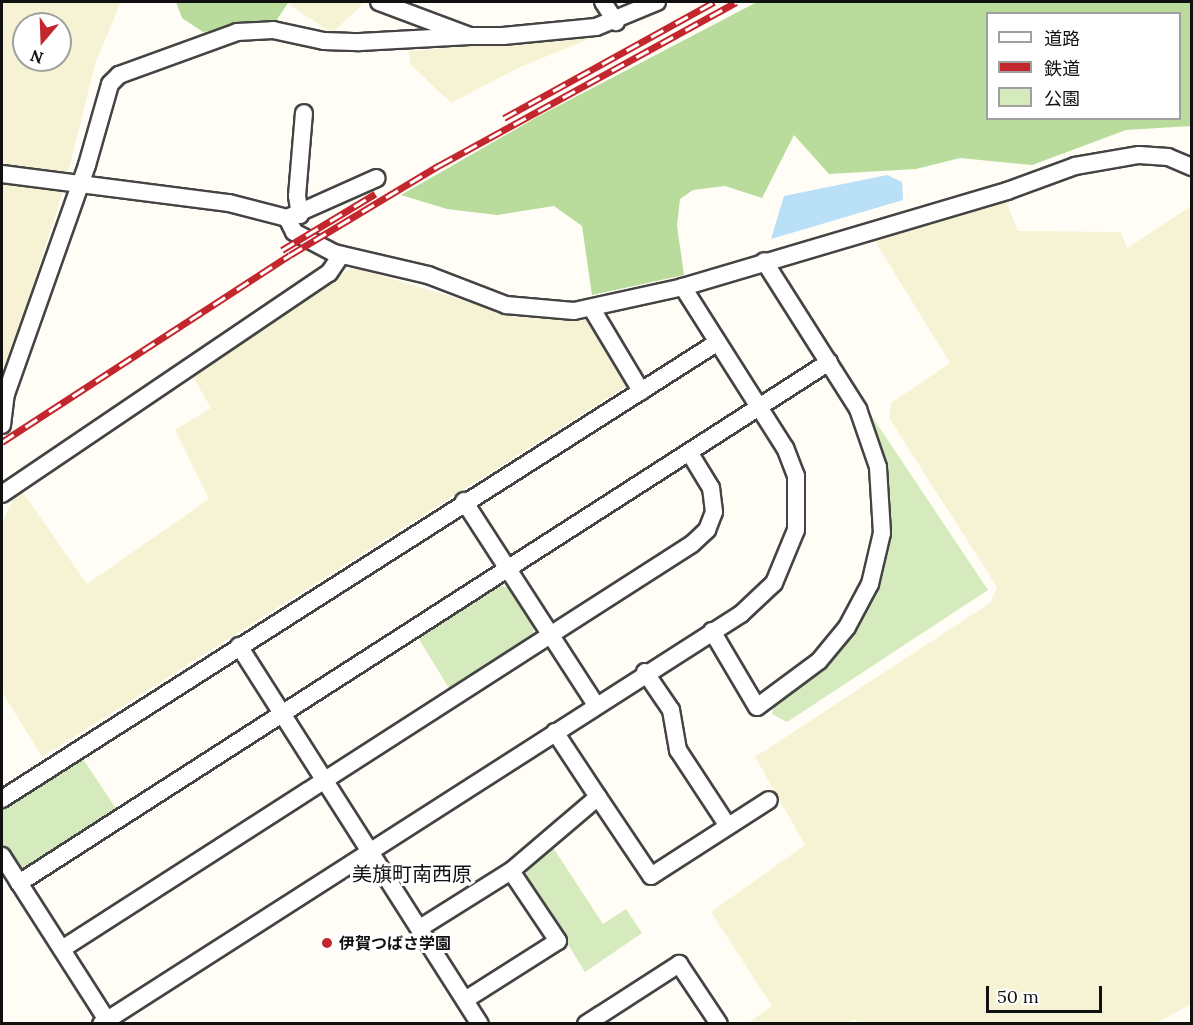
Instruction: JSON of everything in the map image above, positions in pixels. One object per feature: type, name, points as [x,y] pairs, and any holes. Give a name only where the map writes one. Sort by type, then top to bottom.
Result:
[{"type":"street","points":[[379,2],[470,36]]},
{"type":"street","points":[[603,2],[616,22]]},
{"type":"street","points":[[2,425],[6,394],[80,181],[110,84],[119,75],[237,32],[273,30],[324,41],[360,42],[549,34],[616,22],[657,2]]},
{"type":"street","points":[[304,113],[294,232],[341,255],[428,275],[506,305],[541,311],[592,309],[683,287],[764,261],[1007,191],[1075,166],[1139,155],[1168,157],[1191,167]]},
{"type":"street","points":[[2,174],[80,181],[229,203],[294,216],[377,178]]},
{"type":"street","points":[[2,494],[330,273],[341,255]]},
{"type":"street","points":[[712,631],[757,707],[831,649],[870,584],[882,533],[878,467],[858,409],[764,261]]},
{"type":"street","points":[[2,856],[62,949],[104,1022],[645,672],[748,609],[774,583],[796,530],[796,476],[760,408],[683,287]]},
{"type":"street","points":[[592,309],[640,391]]},
{"type":"street","points":[[2,799],[464,501],[718,342]]},
{"type":"street","points":[[19,883],[829,362]]},
{"type":"street","points":[[62,949],[549,635],[707,530],[713,499],[689,452]]},
{"type":"street","points":[[464,501],[596,705]]},
{"type":"street","points":[[239,646],[480,1023]]},
{"type":"street","points":[[645,672],[671,710],[678,750],[728,826]]},
{"type":"street","points":[[555,732],[651,876],[769,800]]},
{"type":"street","points":[[420,928],[512,871],[598,797]]},
{"type":"street","points":[[465,1000],[558,942],[512,871]]},
{"type":"street","points":[[586,1023],[679,963],[719,1023]]},
{"type":"shaded area","points":[[2,2],[121,2],[96,61],[64,188],[2,382]]},
{"type":"shaded area","points":[[285,2],[365,2],[332,33]]},
{"type":"shaded area","points":[[597,36],[520,67],[451,103],[410,64],[409,51]]},
{"type":"shaded area","points":[[1006,201],[1018,231],[1121,232],[1127,248],[1191,206],[1191,1004],[1155,1024],[859,1024],[854,1019],[848,1024],[748,1023],[772,1006],[711,912],[805,845],[755,757],[990,603],[997,587],[889,418],[891,403],[950,363],[873,238]]},
{"type":"shaded area","points":[[353,267],[515,316],[582,314],[589,318],[628,385],[42,757],[2,692],[2,523],[19,487],[87,584],[209,499],[175,430],[211,408],[190,372]]},
{"type":"green space","points":[[176,2],[288,3],[276,21],[203,32],[182,18]]},
{"type":"green space","points":[[757,2],[1191,2],[1191,126],[1126,130],[1032,165],[960,158],[916,169],[829,174],[794,135],[762,198],[725,186],[693,190],[680,199],[677,226],[684,275],[592,295],[582,226],[554,206],[497,215],[447,209],[401,195],[537,117]]},
{"type":"green space","points":[[863,403],[988,590],[787,722],[772,714],[774,703],[835,655],[854,630],[885,558],[889,523],[884,463]]},
{"type":"green space","points":[[498,585],[507,587],[534,628],[532,637],[450,690],[417,636]]},
{"type":"green space","points":[[81,756],[117,810],[25,869],[15,864],[2,843],[2,808]]},
{"type":"green space","points":[[552,846],[603,924],[626,909],[642,933],[585,972],[526,876],[528,865]]},
{"type":"water","points":[[887,175],[902,182],[903,200],[771,239],[784,196]]},
{"type":"railway","points":[[504,118],[714,2]]},
{"type":"railway","points":[[2,442],[290,255],[440,165],[736,2]]},
{"type":"railway","points":[[282,250],[375,194]]},
{"type":"place","name":"伊賀つばさ学園","points":[[327,943]]},
{"type":"district","name":"美旗町南西原","points":[[412,873]]}]
